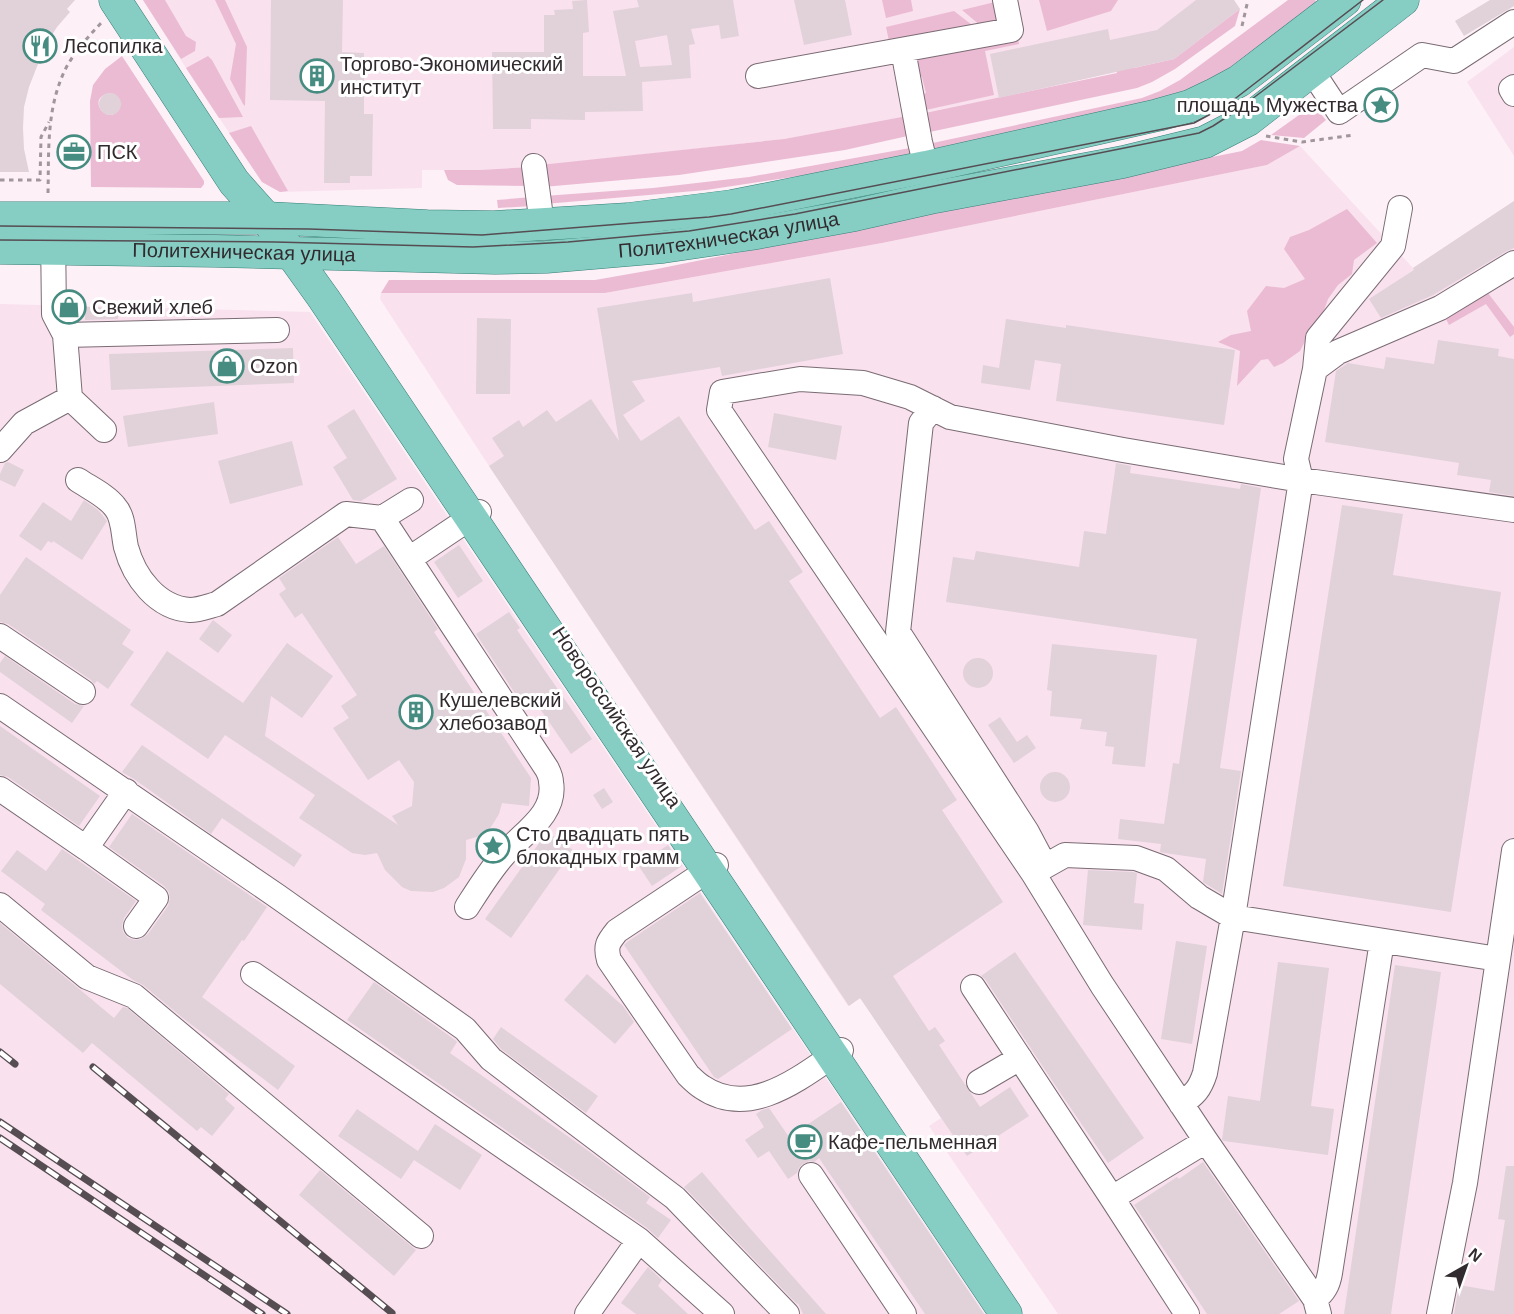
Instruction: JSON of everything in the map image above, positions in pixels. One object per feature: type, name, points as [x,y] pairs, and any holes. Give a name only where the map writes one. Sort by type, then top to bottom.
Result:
[{"type":"main road","name":"Политехническая улица","points":[[0,218],[52,220],[266,218],[494,227],[628,219],[732,206],[927,167],[1190,106],[1239,81],[1345,0]]},
{"type":"main road","name":"Политехническая улица","points":[[0,248],[52,220],[298,253],[505,258],[546,257],[663,247],[750,234],[1123,162],[1204,142],[1248,120],[1403,0]]},
{"type":"main road","name":"Новороссийская улица","points":[[109,10],[234,182],[298,253],[837,1053],[1018,1314]]},
{"type":"main road","points":[[1116,124],[1107,142],[1109,150],[1123,162]]},
{"type":"main road","name":"Новороссийская улица","points":[[837,1053],[1006,1314]]},
{"type":"lane","points":[[758,76],[1011,30],[1005,0]]},
{"type":"lane","points":[[1312,71],[1339,112],[1422,55],[1454,61],[1514,22]]},
{"type":"lane","points":[[903,50],[920,142],[927,167]]},
{"type":"lane","points":[[1514,87],[1511,89],[1514,94]]},
{"type":"lane","points":[[534,166],[542,224]]},
{"type":"lane","points":[[1181,1104],[1201,1086],[1205,1073],[1233,917],[1301,480],[1296,459],[1315,369],[1318,338],[1393,246],[1400,207]]},
{"type":"lane","points":[[52,220],[54,314],[65,335],[70,398],[104,430]]},
{"type":"lane","points":[[1315,369],[1338,352],[1440,308],[1514,263]]},
{"type":"lane","points":[[65,335],[277,330]]},
{"type":"lane","points":[[1317,1307],[1102,985],[1039,870],[719,410],[722,392],[800,379],[863,383],[910,397],[950,417],[1123,450],[1301,480],[1514,510]]},
{"type":"lane","points":[[0,450],[24,423],[70,398]]},
{"type":"lane","points":[[933,408],[921,423],[898,632],[1027,832],[1039,870]]},
{"type":"lane","points":[[78,480],[116,507],[127,549],[142,583],[170,606],[193,610],[217,604],[346,514],[382,518],[411,500]]},
{"type":"lane","points":[[409,559],[475,515]]},
{"type":"lane","points":[[382,518],[547,769],[552,784],[550,800],[543,814],[502,857],[467,907]]},
{"type":"lane","points":[[0,636],[83,692]]},
{"type":"lane","points":[[0,706],[278,896],[465,1029],[491,1059],[675,1198],[787,1314]]},
{"type":"lane","points":[[0,789],[156,898],[135,926]]},
{"type":"lane","points":[[86,848],[126,791]]},
{"type":"lane","points":[[1439,1314],[1464,1183],[1514,851]]},
{"type":"lane","points":[[1039,870],[1065,855],[1136,858],[1166,868],[1199,897],[1233,917],[1498,959]]},
{"type":"lane","points":[[712,868],[617,931],[609,940],[606,950],[609,960],[688,1075],[701,1087],[717,1095],[733,1099],[749,1099],[770,1094],[837,1053]]},
{"type":"lane","points":[[0,905],[87,977],[134,996],[421,1236]]},
{"type":"lane","points":[[1317,1307],[1328,1285],[1382,941]]},
{"type":"lane","points":[[253,974],[639,1240],[722,1314]]},
{"type":"lane","points":[[974,987],[1187,1314]]},
{"type":"lane","points":[[979,1082],[1020,1058]]},
{"type":"lane","points":[[1112,1198],[1206,1141]]},
{"type":"lane","points":[[811,1175],[904,1314]]},
{"type":"lane","points":[[587,1314],[639,1240]]},
{"type":"path","points":[[1242,26],[1248,0]]},
{"type":"path","points":[[52,220],[50,122],[53,103],[67,68],[109,10]]},
{"type":"path","points":[[0,180],[40,180],[41,137],[50,122]]},
{"type":"path","points":[[1261,136],[1302,142],[1354,135]]},
{"type":"shaded area","points":[[143,0],[1234,0],[1240,9],[1174,59],[907,116],[784,139],[529,167],[422,170],[422,188],[280,192],[262,182]]},
{"type":"shaded area","points":[[143,0],[165,0],[186,36],[196,42],[195,51],[181,59]]},
{"type":"shaded area","points":[[215,0],[225,0],[247,47],[245,106],[230,79],[236,44]]},
{"type":"shaded area","points":[[882,0],[911,0],[913,11],[886,18]]},
{"type":"shaded area","points":[[1039,0],[1118,0],[1111,11],[1047,31]]},
{"type":"shaded area","points":[[1288,0],[1315,0],[1318,4],[1230,70],[1192,90],[1145,106],[930,152],[928,144],[1142,98],[1160,91],[1180,80]]},
{"type":"shaded area","points":[[995,2],[998,23],[981,26],[962,10]]},
{"type":"shaded area","points":[[1240,9],[1235,26],[1175,69],[1137,88],[925,133],[920,114],[1117,73],[1115,65],[1134,68],[1174,59]]},
{"type":"shaded area","points":[[954,11],[976,28],[889,41],[886,27]]},
{"type":"shaded area","points":[[1018,38],[1019,44],[985,51],[994,95],[921,111],[918,96],[926,93],[922,77],[913,78],[915,58]]},
{"type":"shaded area","points":[[1514,47],[1514,156],[1467,82]]},
{"type":"shaded area","points":[[122,56],[204,181],[201,188],[91,187],[90,101],[93,85],[105,69]],"holes":[[[113,94],[118,97],[120,108],[108,115],[100,109],[99,99],[103,95]]]},
{"type":"shaded area","points":[[208,56],[243,117],[219,118],[186,68]]},
{"type":"shaded area","points":[[1313,105],[1326,120],[1304,138],[1271,135]]},
{"type":"shaded area","points":[[907,116],[912,135],[845,150],[679,175],[543,187],[540,165],[784,139]]},
{"type":"shaded area","points":[[251,126],[288,191],[280,192],[262,182],[229,133]]},
{"type":"shaded area","points":[[1261,140],[1300,146],[1267,165],[882,243],[605,293],[381,293],[389,280],[595,280],[1242,151]]},
{"type":"shaded area","points":[[1300,146],[1413,268],[1514,201],[1514,1314],[1058,1314],[929,1126],[941,1118],[861,998],[848,1006],[489,466],[380,299],[381,293],[605,293],[882,243],[1267,165]]},
{"type":"shaded area","points":[[910,148],[913,156],[833,171],[706,190],[545,204],[544,196],[653,188],[749,177]]},
{"type":"shaded area","points":[[529,167],[531,186],[457,185],[448,180],[444,170],[479,170]]},
{"type":"shaded area","points":[[532,197],[532,206],[498,208],[497,200]]},
{"type":"shaded area","points":[[1347,209],[1377,243],[1354,260],[1352,274],[1338,285],[1328,299],[1322,316],[1300,351],[1274,367],[1268,359],[1261,360],[1237,386],[1240,351],[1218,342],[1231,335],[1251,331],[1247,311],[1266,286],[1284,288],[1305,279],[1284,249],[1290,237],[1309,230]]},
{"type":"shaded area","points":[[1479,291],[1488,293],[1514,327],[1514,334],[1510,337],[1486,304],[1449,325],[1442,311]]},
{"type":"shaded area","points":[[0,304],[310,312],[985,1314],[0,1314]]},
{"type":"building","points":[[0,0],[75,0],[67,9],[70,12],[45,46],[29,87],[24,107],[23,128],[24,149],[29,172],[0,172]]},
{"type":"building","name":"Торгово-Экономический институт","points":[[271,0],[343,0],[342,52],[364,53],[364,114],[373,114],[372,176],[350,176],[350,183],[324,183],[325,101],[270,100]]},
{"type":"building","points":[[587,0],[589,32],[583,33],[583,76],[626,76],[613,11],[639,7],[637,0],[733,0],[739,36],[721,39],[719,25],[691,29],[695,44],[689,45],[691,78],[642,82],[643,111],[585,112],[585,120],[531,119],[531,129],[493,129],[492,52],[544,52],[544,15],[555,15],[554,10],[573,9],[572,1]],"holes":[[[667,35],[672,65],[640,67],[635,41]]]},
{"type":"building","points":[[794,0],[845,0],[852,35],[804,45]]},
{"type":"building","points":[[1196,0],[1234,0],[1240,9],[1174,59],[999,98],[990,54],[1108,29],[1110,40],[1157,30]]},
{"type":"building","points":[[1490,0],[1514,0],[1514,6],[1464,36],[1455,21]]},
{"type":"building","points":[[110,93],[118,96],[121,104],[118,112],[110,115],[102,112],[99,104],[102,96]]},
{"type":"building","name":"ПСК","points":[[83,140],[84,164],[65,164],[65,141]]},
{"type":"building","points":[[1514,201],[1514,248],[1433,295],[1381,318],[1369,299]]},
{"type":"building","points":[[830,278],[843,354],[722,376],[720,367],[632,381],[645,401],[623,415],[641,441],[679,416],[755,530],[769,521],[803,572],[789,581],[880,718],[896,707],[957,800],[942,810],[1003,902],[893,976],[929,1031],[935,1027],[945,1041],[939,1045],[980,1107],[1010,1087],[1029,1116],[967,1156],[860,998],[849,1006],[489,466],[504,456],[492,438],[519,420],[523,427],[547,410],[556,422],[591,399],[619,441],[597,308],[692,293],[693,302]]},
{"type":"building","points":[[85,307],[119,308],[118,319],[85,320]]},
{"type":"building","points":[[477,318],[511,319],[510,394],[476,394]]},
{"type":"building","points":[[1006,319],[1066,328],[1066,325],[1235,350],[1224,425],[1056,401],[1061,364],[1035,360],[1030,390],[981,383],[983,365],[999,368]]},
{"type":"building","points":[[1438,340],[1499,349],[1498,356],[1514,359],[1514,496],[1489,492],[1491,480],[1457,475],[1459,463],[1325,442],[1336,371],[1348,363],[1384,369],[1386,357],[1434,364]]},
{"type":"building","points":[[293,348],[294,383],[111,390],[109,354]]},
{"type":"building","points":[[214,402],[218,434],[128,447],[123,416]]},
{"type":"building","points":[[354,409],[397,479],[361,501],[353,500],[333,467],[347,458],[327,426]]},
{"type":"building","points":[[774,413],[842,426],[836,460],[768,447]]},
{"type":"building","points":[[292,441],[303,485],[230,504],[218,461]]},
{"type":"building","points":[[8,462],[24,470],[15,487],[0,480],[0,474],[5,463]]},
{"type":"building","points":[[1116,463],[1131,466],[1130,473],[1240,489],[1241,484],[1261,488],[1220,768],[1241,771],[1222,894],[1203,882],[1206,859],[1160,852],[1161,844],[1118,839],[1120,819],[1164,824],[1173,763],[1179,764],[1197,639],[946,602],[953,557],[974,560],[976,551],[1079,567],[1084,531],[1106,534]]},
{"type":"building","points":[[84,500],[98,510],[107,521],[82,560],[53,541],[52,543],[48,541],[41,551],[19,536],[43,502],[71,521]]},
{"type":"building","points":[[1342,505],[1403,514],[1393,575],[1501,592],[1451,912],[1283,886]]},
{"type":"building","name":"Кушелевский хлебозавод","points":[[338,537],[356,564],[384,546],[438,629],[434,632],[531,778],[529,806],[502,803],[499,814],[491,827],[480,836],[466,840],[466,859],[459,877],[444,888],[433,892],[411,891],[402,887],[385,870],[377,853],[365,855],[352,853],[299,818],[315,795],[225,735],[208,759],[130,705],[167,651],[243,703],[287,643],[333,676],[302,718],[271,696],[265,736],[398,825],[392,816],[412,806],[414,782],[399,760],[368,780],[333,728],[349,718],[341,706],[357,695],[302,613],[295,618],[279,594],[286,589],[279,578]]},
{"type":"building","points":[[459,545],[483,581],[458,598],[434,562]]},
{"type":"building","points":[[26,557],[131,630],[122,644],[134,652],[108,689],[97,681],[94,684],[8,624],[0,622],[0,595]]},
{"type":"building","points":[[509,612],[520,628],[517,630],[592,739],[571,754],[532,697],[522,704],[476,634]]},
{"type":"building","points":[[213,620],[232,635],[218,653],[199,639]]},
{"type":"building","points":[[1052,644],[1157,655],[1145,767],[1112,764],[1114,747],[1105,746],[1107,732],[1080,729],[1082,719],[1050,716],[1052,691],[1047,690]]},
{"type":"building","points":[[5,656],[75,704],[84,706],[72,723],[0,672],[0,663]]},
{"type":"building","points":[[978,658],[989,662],[993,673],[989,684],[978,688],[967,684],[963,673],[967,662]]},
{"type":"building","points":[[1000,717],[1017,742],[1027,735],[1036,748],[1014,763],[988,725]]},
{"type":"building","points":[[0,726],[100,796],[79,826],[8,777],[0,775]]},
{"type":"building","points":[[142,745],[302,855],[294,867],[222,818],[211,834],[122,772]]},
{"type":"building","points":[[1055,772],[1066,776],[1070,787],[1066,798],[1055,802],[1044,798],[1040,787],[1044,776]]},
{"type":"building","points":[[604,788],[613,802],[602,809],[593,795]]},
{"type":"building","points":[[132,814],[267,907],[202,997],[295,1066],[278,1090],[143,985],[133,980],[41,910],[45,904],[1,871],[17,850],[46,871],[62,849],[136,901],[122,925],[123,932],[128,938],[141,939],[148,934],[168,906],[170,899],[169,892],[164,886],[109,847]]},
{"type":"building","points":[[547,832],[573,850],[511,938],[485,919]]},
{"type":"building","points":[[668,845],[682,866],[652,886],[638,865]]},
{"type":"building","points":[[1088,870],[1137,873],[1134,903],[1144,904],[1142,930],[1083,925]]},
{"type":"building","points":[[700,893],[792,1029],[718,1079],[714,1077],[624,945]]},
{"type":"building","points":[[0,923],[114,1018],[123,1007],[127,1008],[229,1094],[225,1099],[235,1108],[212,1136],[201,1127],[197,1131],[92,1043],[83,1053],[0,984]]},
{"type":"building","points":[[1176,941],[1207,946],[1192,1044],[1161,1039]]},
{"type":"building","points":[[1015,952],[1144,1138],[1108,1163],[981,976]]},
{"type":"building","points":[[1278,962],[1329,968],[1311,1106],[1334,1109],[1328,1155],[1222,1140],[1228,1096],[1260,1101]]},
{"type":"building","points":[[1395,965],[1441,972],[1391,1314],[1344,1314]]},
{"type":"building","points":[[587,974],[623,1006],[634,1022],[615,1044],[564,1000]]},
{"type":"building","points":[[374,982],[455,1040],[457,1042],[450,1053],[650,1197],[646,1203],[671,1220],[658,1238],[647,1228],[347,1020]]},
{"type":"building","points":[[501,1027],[598,1096],[586,1113],[501,1049],[493,1039]]},
{"type":"building","points":[[841,1102],[984,1314],[925,1314],[819,1158],[814,1162],[809,1161],[803,1164],[797,1173],[788,1179],[769,1151],[758,1158],[745,1140],[764,1127],[756,1114],[762,1110],[769,1108],[789,1137]]},
{"type":"building","points":[[357,1109],[418,1151],[435,1124],[482,1155],[460,1190],[414,1160],[401,1179],[338,1136]]},
{"type":"building","points":[[1203,1162],[1299,1301],[1279,1314],[1207,1314],[1134,1205]]},
{"type":"building","points":[[1506,1166],[1514,1166],[1514,1314],[1454,1314],[1459,1285],[1494,1291],[1505,1220],[1498,1219]]},
{"type":"building","points":[[320,1170],[416,1250],[394,1276],[299,1195]]},
{"type":"building","points":[[702,1172],[826,1314],[803,1314],[798,1303],[684,1187]]},
{"type":"building","points":[[648,1267],[662,1280],[658,1286],[688,1314],[636,1314],[621,1303]]},
{"type":"tram line","points":[[0,226],[309,229],[482,235],[731,214],[1194,123],[1232,101],[1363,0]]},
{"type":"tram line","points":[[0,240],[275,242],[473,247],[568,242],[689,231],[795,214],[1199,133],[1236,111],[1383,0]]},
{"type":"railway","points":[[0,1052],[15,1064]]},
{"type":"railway","points":[[93,1067],[392,1313]]},
{"type":"railway","points":[[0,1122],[287,1314]]},
{"type":"railway","points":[[0,1138],[262,1314]]},
{"type":"place","name":"Лесопилка","points":[[40,46]]},
{"type":"place","name":"Торгово-Экономический институт","points":[[317,76]]},
{"type":"place","name":"площадь Мужества","points":[[1381,105]]},
{"type":"place","name":"ПСК","points":[[74,152]]},
{"type":"place","name":"Свежий хлеб","points":[[69,307]]},
{"type":"place","name":"Ozon","points":[[227,366]]},
{"type":"place","name":"Кушелевский хлебозавод","points":[[416,712]]},
{"type":"place","name":"Сто двадцать пять блокадных грамм","points":[[493,846]]},
{"type":"place","name":"Кафе-пельменная","points":[[805,1142]]}]
